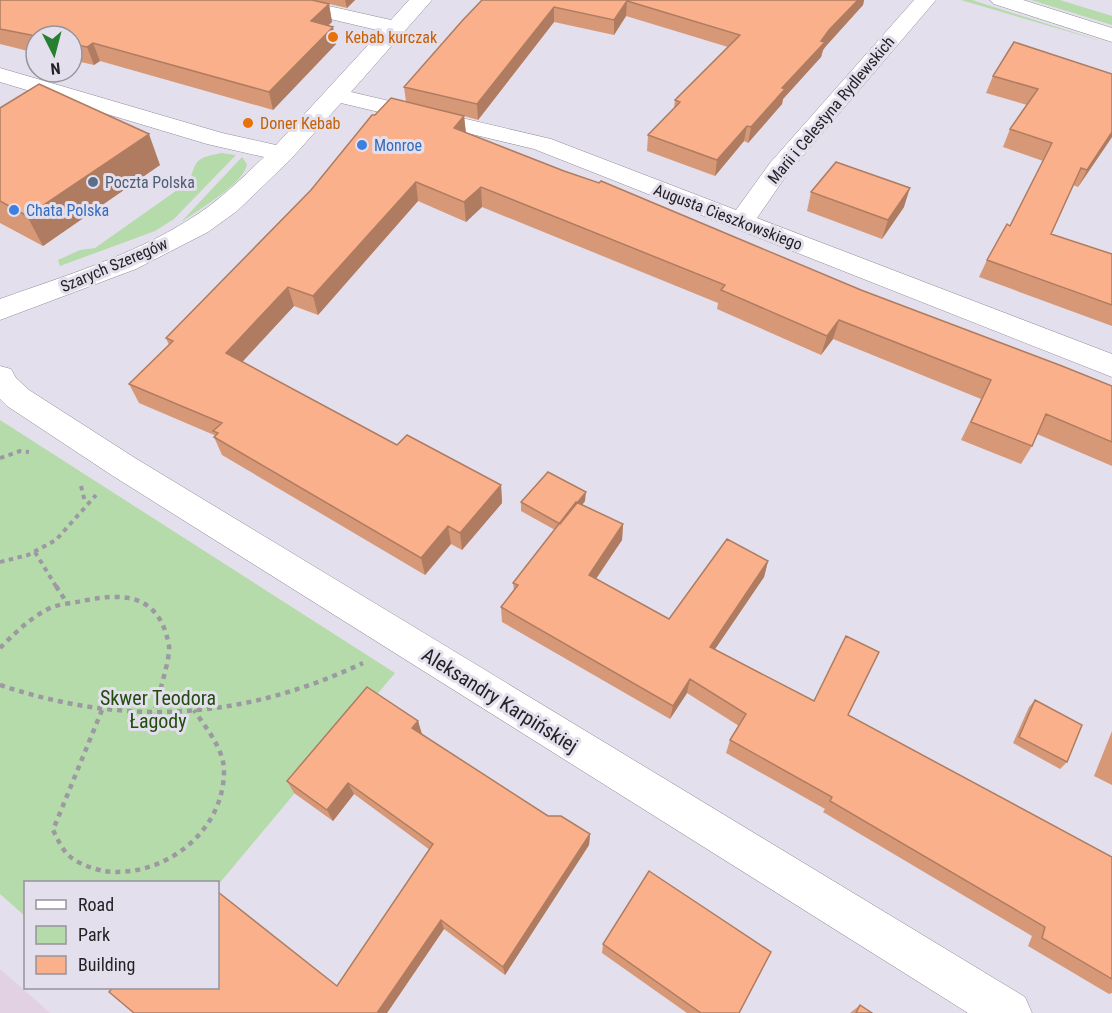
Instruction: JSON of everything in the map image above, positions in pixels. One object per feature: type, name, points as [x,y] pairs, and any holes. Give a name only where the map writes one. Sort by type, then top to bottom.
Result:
[{"type":"street","points":[[274,0],[396,28]]},
{"type":"street","name":"Szarych Szeregów","points":[[2,304],[126,263],[199,226],[228,205],[282,154],[421,0]]},
{"type":"street","name":"Marii i Celestyna Rydlewskich","points":[[741,222],[779,168],[925,0]]},
{"type":"street","points":[[1001,0],[1112,35]]},
{"type":"street","points":[[0,75],[216,139],[282,154]]},
{"type":"street","points":[[36,112],[64,95]]},
{"type":"street","name":"Augusta Cieszkowskiego","points":[[335,95],[542,144],[1112,366]]},
{"type":"street","name":"Aleksandry Karpińskiej","points":[[0,377],[5,386],[18,398],[55,423],[1009,1013]]},
{"type":"path","points":[[0,562],[42,550],[68,528],[86,502]]},
{"type":"path","points":[[35,552],[68,603]]},
{"type":"path","points":[[0,648],[24,624],[51,607],[111,596],[135,599],[151,607],[164,629],[170,648],[154,712]]},
{"type":"path","points":[[0,685],[71,706],[126,714],[240,706],[342,674],[378,655],[399,637]]},
{"type":"path","points":[[102,710],[53,830],[69,856],[90,868],[118,873],[151,868],[182,853],[206,827],[219,802],[224,770],[214,738],[194,710]]},
{"type":"shaded area","points":[[0,969],[50,1013],[0,1013]]},
{"type":"green space","points":[[961,0],[972,0],[1104,42]]},
{"type":"green space","points":[[1031,0],[1060,0],[1112,16],[1112,25]]},
{"type":"green space","points":[[221,153],[236,155],[174,219],[155,231],[60,266],[58,260],[80,250],[95,248],[190,181],[196,164],[202,158]]},
{"type":"green space","points":[[242,157],[247,164],[238,180],[181,222]]},
{"type":"green space","name":"Skwer Teodora Łagody","points":[[0,420],[395,673],[219,884],[219,881],[24,881],[24,915],[0,894]]},
{"type":"building","points":[[0,0],[312,0],[329,4],[311,21],[333,27],[269,92],[93,43],[84,46],[84,24],[24,24],[24,34],[0,29]]},
{"type":"building","points":[[482,0],[858,0],[829,30],[821,41],[825,42],[782,88],[785,89],[751,127],[747,126],[717,160],[648,135],[680,102],[675,100],[740,35],[627,1],[614,20],[554,7],[477,104],[404,87]]},
{"type":"building","points":[[1014,42],[1112,74],[1112,132],[1087,170],[1081,168],[1051,234],[1112,254],[1112,305],[987,260],[1007,224],[1010,226],[1052,143],[1010,129],[1038,89],[993,76]]},
{"type":"building","points":[[39,84],[149,134],[27,216],[0,201],[0,108]]},
{"type":"building","points":[[391,98],[464,116],[454,128],[564,171],[599,183],[601,181],[861,290],[1112,386],[1112,442],[1046,414],[1032,446],[971,422],[991,380],[839,320],[827,336],[721,290],[725,285],[481,187],[464,202],[416,182],[313,296],[288,287],[226,353],[397,445],[407,435],[501,485],[460,533],[448,526],[421,558],[214,437],[218,433],[213,431],[222,423],[129,384],[173,341],[166,338],[311,190],[372,115],[375,115]]},
{"type":"building","points":[[836,162],[910,188],[888,220],[811,192]]},
{"type":"building","points":[[548,472],[586,492],[560,524],[521,502]]},
{"type":"building","points":[[576,502],[623,524],[589,575],[669,619],[727,539],[768,561],[710,647],[814,701],[846,636],[879,652],[848,715],[1112,857],[1112,979],[1042,938],[1045,927],[830,801],[832,797],[730,740],[746,714],[690,679],[673,706],[501,607],[518,585],[513,583]]},
{"type":"building","points":[[367,687],[418,721],[412,728],[548,816],[561,816],[590,834],[503,967],[441,920],[377,1013],[134,1013],[109,992],[111,989],[219,989],[219,893],[337,986],[433,844],[348,783],[327,810],[287,781]]},
{"type":"building","points":[[1035,700],[1082,725],[1067,762],[1019,737]]},
{"type":"building","points":[[649,871],[771,952],[739,1013],[701,1013],[603,944]]},
{"type":"building","points":[[860,1005],[872,1013],[856,1013]]},
{"type":"place","name":"Kebab kurczak","points":[[333,37]]},
{"type":"place","name":"Doner Kebab","points":[[248,123]]},
{"type":"place","name":"Monroe","points":[[362,145]]},
{"type":"place","name":"Poczta Polska","points":[[93,182]]},
{"type":"place","name":"Chata Polska","points":[[14,210]]}]
